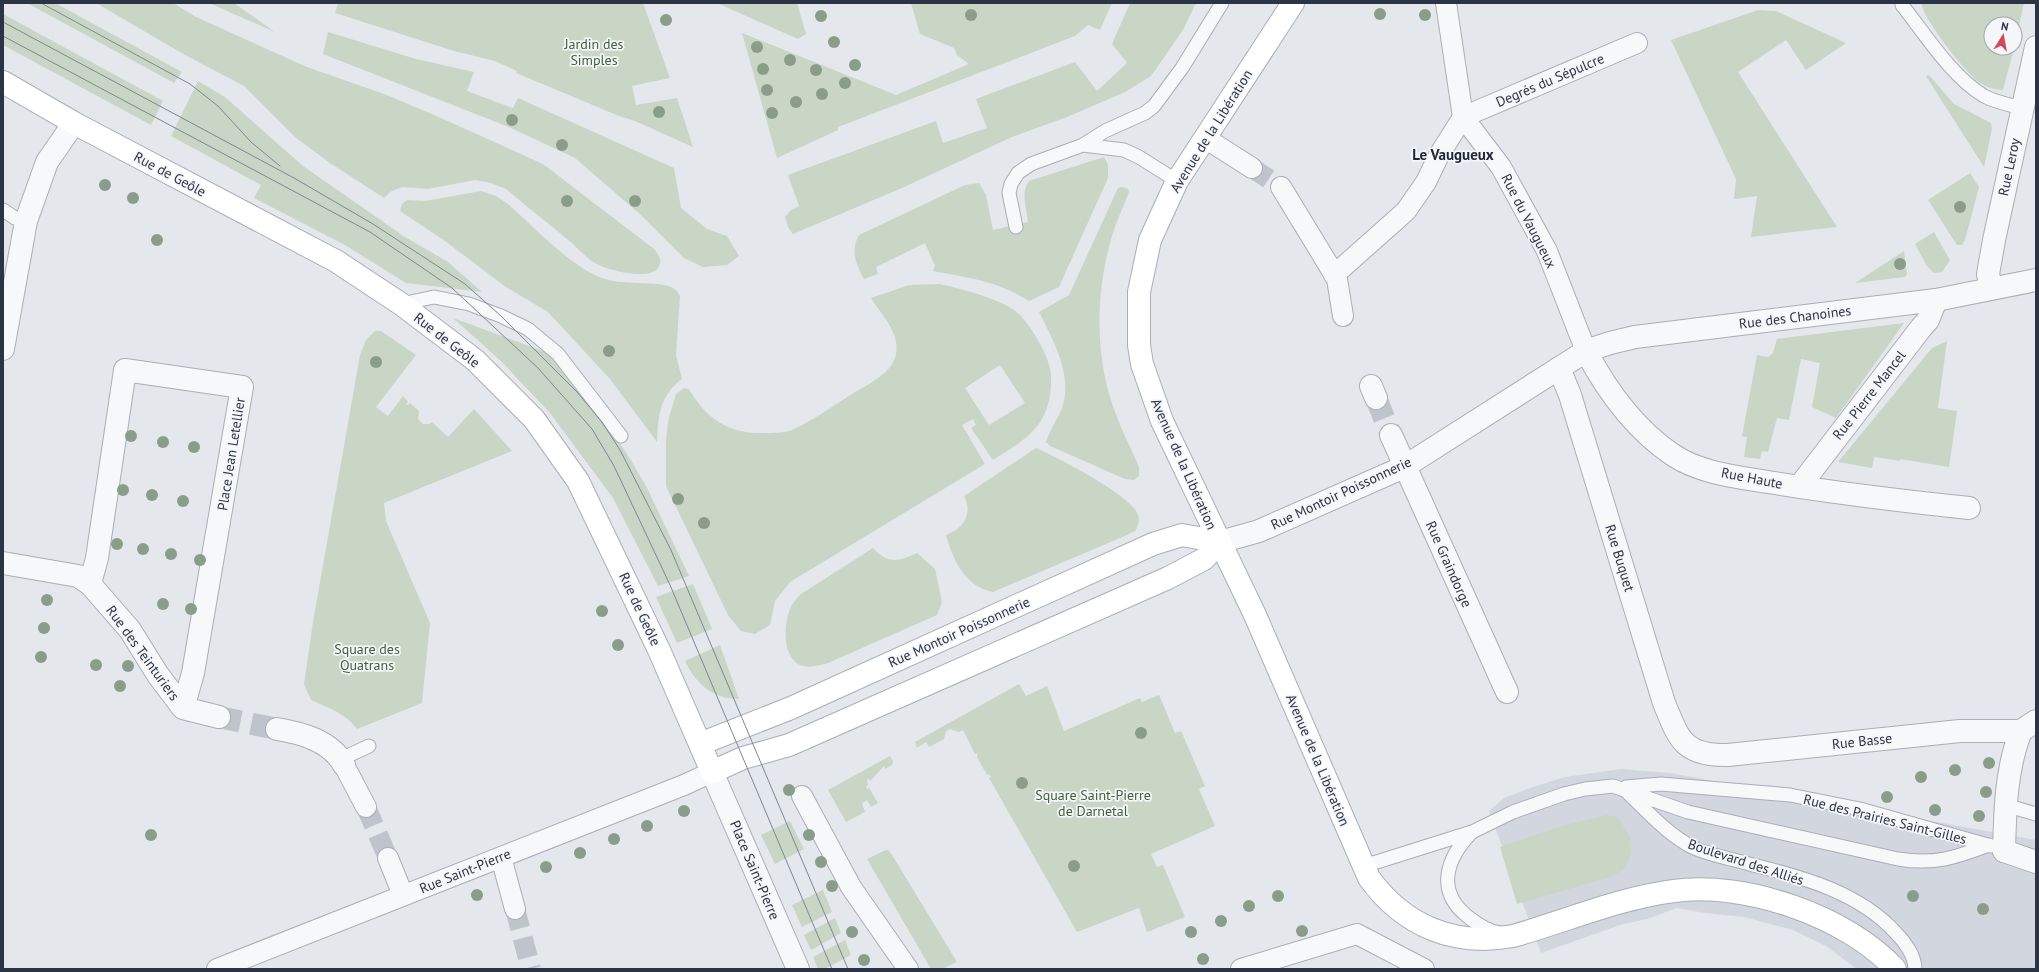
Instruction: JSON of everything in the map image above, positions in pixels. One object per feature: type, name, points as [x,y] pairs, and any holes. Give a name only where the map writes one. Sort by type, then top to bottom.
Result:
[{"type":"main road","name":"Avenue de la Libération","points":[[1293,3],[1177,181],[1150,240],[1138,292],[1139,345],[1142,364],[1162,421],[1255,615],[1364,866]]},
{"type":"main road","name":"Rue de Geôle","points":[[3,82],[74,123],[336,261],[401,304],[475,360],[534,419],[578,481],[653,636],[712,772]]},
{"type":"main road","name":"Rue Montoir Poissonnerie","points":[[700,744],[791,708],[1153,544],[1182,535],[1220,542]]},
{"type":"main road","points":[[712,772],[743,758],[789,745],[1168,578],[1204,559],[1220,542]]},
{"type":"main road","name":"Boulevard des Alliés","points":[[1364,866],[1369,878],[1399,911],[1425,927],[1440,933],[1472,939],[1494,940],[1513,936],[1633,899],[1674,890],[1710,890],[1759,896],[1794,906],[1815,915],[1867,944],[1895,969]]},
{"type":"street","name":"Rue du Vaugueux","points":[[1446,3],[1463,117],[1501,167],[1547,251],[1586,352]]},
{"type":"street","name":"Degrés du Sépulcre","points":[[1463,117],[1637,43]]},
{"type":"street","name":"Rue Leroy","points":[[1991,287],[1988,274],[1994,240],[2036,47]]},
{"type":"street","points":[[1334,275],[1406,211],[1426,182],[1439,155],[1463,117]]},
{"type":"street","points":[[3,350],[7,308],[26,221],[46,162],[74,123]]},
{"type":"street","points":[[1205,138],[1252,168]]},
{"type":"street","points":[[1281,186],[1334,275],[1339,287],[1342,316]]},
{"type":"street","name":"Rue des Chanoines","points":[[1559,368],[1586,352],[1610,343],[1635,337],[1936,300],[1991,287],[2036,280]]},
{"type":"street","name":"Rue Pierre Mancel","points":[[1799,487],[1928,320],[1936,300]]},
{"type":"street","name":"Rue Haute","points":[[1586,352],[1598,375],[1622,406],[1645,433],[1674,456],[1727,475],[1799,487],[1969,508]]},
{"type":"street","name":"Rue Montoir Poissonnerie","points":[[1220,542],[1259,531],[1404,467],[1559,368]]},
{"type":"street","name":"Rue Buquet","points":[[1559,368],[1570,395],[1664,702],[1678,736],[1686,746]]},
{"type":"street","name":"Place Jean Letellier","points":[[90,584],[97,558],[125,370],[242,387],[196,658],[183,708]]},
{"type":"street","name":"Rue Graindorge","points":[[1391,435],[1404,467],[1415,487],[1507,692]]},
{"type":"street","name":"Rue des Teinturiers","points":[[3,563],[78,576],[90,584],[130,630],[158,676],[183,708],[219,717]]},
{"type":"street","points":[[1996,848],[2005,805],[2014,748],[2029,726]]},
{"type":"street","name":"Rue Basse","points":[[1686,746],[1714,755],[1728,755],[1960,731],[2029,726]]},
{"type":"street","points":[[277,729],[307,736],[321,742],[343,762],[366,807]]},
{"type":"street","name":"Rue Saint-Pierre","points":[[217,969],[254,962],[403,896],[712,772]]},
{"type":"street","name":"Place Saint-Pierre","points":[[712,772],[798,969]]},
{"type":"street","points":[[802,796],[852,887],[908,969]]},
{"type":"street","name":"Rue des Prairies Saint-Gilles","points":[[1996,848],[2036,862]]},
{"type":"street","points":[[501,857],[515,909]]},
{"type":"street","points":[[388,858],[403,896]]},
{"type":"street","points":[[1241,969],[1357,934],[1424,969]]},
{"type":"lane","points":[[1016,227],[1009,193],[1011,184],[1018,173],[1031,164],[1083,145],[1104,131],[1145,113],[1154,106],[1182,68],[1222,3]]},
{"type":"lane","points":[[1902,5],[1953,70],[1969,86],[1985,97],[2022,108]]},
{"type":"lane","points":[[1083,145],[1124,150],[1139,157],[1177,181]]},
{"type":"lane","points":[[3,210],[15,218],[26,221]]},
{"type":"lane","points":[[401,304],[434,297],[468,304],[501,316],[528,329],[558,354],[621,436]]},
{"type":"lane","points":[[343,762],[369,746]]},
{"type":"lane","name":"Rue des Prairies Saint-Gilles","points":[[1622,788],[1661,784],[1790,795],[1860,810],[1996,848]]},
{"type":"lane","name":"Boulevard des Alliés","points":[[1364,866],[1472,832],[1513,812],[1564,794],[1603,786],[1622,788],[1670,833],[1694,848],[1786,873],[1844,895],[1867,908],[1885,921],[1903,940],[1915,962],[1915,969]]},
{"type":"lane","points":[[1622,788],[1688,812],[1921,863],[1996,848]]},
{"type":"lane","points":[[2005,805],[2036,814]]},
{"type":"lane","name":"Boulevard des Alliés","points":[[1472,832],[1460,844],[1449,867],[1447,879],[1453,902],[1476,923],[1491,931],[1513,936]]},
{"type":"shaded area","points":[[1621,769],[1670,773],[2036,840],[2036,969],[1857,969],[1826,946],[1793,930],[1744,917],[1705,913],[1677,908],[1647,919],[1623,924],[1541,953],[1489,811],[1504,798],[1533,787],[1565,777]]},
{"type":"green space","points":[[27,3],[55,3],[182,72],[174,83]]},
{"type":"green space","points":[[96,3],[173,3],[196,17],[307,67],[387,95],[543,164],[654,249],[660,258],[658,268],[653,272],[646,274],[637,274],[617,271],[600,266],[588,258],[506,189],[491,183],[475,180],[428,189],[402,187],[390,192],[384,198],[330,163],[295,137],[244,86],[185,55]]},
{"type":"green space","points":[[209,3],[234,3],[275,32]]},
{"type":"green space","name":"Jardin des Simples","points":[[338,3],[643,3],[670,78],[632,86],[636,105],[677,98],[693,147],[635,121],[619,116],[516,73],[517,71],[495,61],[454,51],[335,13]]},
{"type":"green space","points":[[717,3],[797,3],[806,34],[798,39]]},
{"type":"green space","points":[[911,3],[1112,3],[1100,30],[1088,25],[1075,36],[838,127],[838,130],[777,158],[742,33],[896,95],[969,64],[957,55],[954,48],[920,34]]},
{"type":"green space","points":[[1130,3],[1196,3],[1183,30],[1151,76],[1125,92],[1067,117],[1012,137],[902,188],[793,234],[788,227],[785,217],[790,211],[799,206],[788,175],[936,121],[943,143],[987,128],[976,99],[1075,62],[1097,91],[1127,63],[1112,44]]},
{"type":"green space","points":[[1921,3],[2024,3],[2021,16],[1983,16],[1983,56],[2012,56],[2003,90],[1985,86],[1969,73],[1936,31]]},
{"type":"green space","points":[[1758,10],[1776,11],[1846,43],[1806,70],[1786,40],[1738,72],[1837,227],[1751,237],[1757,196],[1734,199],[1736,179],[1671,40]]},
{"type":"green space","points":[[3,14],[163,101],[151,125],[3,45]]},
{"type":"green space","points":[[328,32],[416,59],[474,72],[467,91],[513,108],[518,98],[674,168],[681,208],[707,229],[727,236],[739,256],[727,265],[703,267],[684,258],[642,216],[575,158],[511,128],[323,54]]},
{"type":"green space","points":[[1929,75],[1954,104],[1991,123],[1992,129],[1984,167],[1926,76]]},
{"type":"green space","points":[[198,81],[225,97],[303,166],[405,237],[448,262],[482,292],[406,283],[345,245],[254,198],[261,185],[171,136]]},
{"type":"green space","points":[[1104,157],[1108,165],[1108,178],[1059,287],[1029,301],[1006,289],[983,281],[933,271],[935,266],[925,243],[876,267],[878,274],[864,279],[855,257],[856,241],[859,235],[965,185],[979,183],[986,195],[993,230],[1028,222],[1024,196],[1026,186],[1029,181]]},
{"type":"green space","points":[[1970,173],[1979,187],[1965,240],[1962,245],[1957,245],[1928,200]]},
{"type":"green space","points":[[1122,187],[1128,189],[1129,192],[1111,240],[1102,280],[1100,301],[1100,343],[1106,384],[1121,427],[1139,467],[1139,476],[1134,480],[1125,479],[1050,446],[1046,442],[1063,405],[1065,381],[1060,357],[1039,312],[1069,295],[1118,188]]},
{"type":"green space","points":[[481,191],[496,196],[508,204],[567,257],[580,267],[593,274],[612,281],[665,285],[678,292],[680,296],[676,355],[682,379],[669,392],[665,399],[658,423],[657,442],[610,379],[548,312],[506,287],[445,241],[400,211],[402,204],[407,200],[425,201]]},
{"type":"green space","points":[[1934,232],[1950,260],[1942,272],[1934,273],[1927,266],[1915,244]]},
{"type":"green space","points":[[1904,251],[1907,274],[1905,277],[1855,283]]},
{"type":"green space","points":[[939,284],[998,301],[1014,310],[1031,329],[1041,345],[1048,362],[1051,381],[1050,395],[1045,414],[1032,432],[993,460],[971,428],[976,425],[973,419],[962,425],[985,464],[790,582],[775,601],[770,625],[755,634],[741,631],[728,615],[666,486],[666,442],[668,421],[676,394],[684,388],[689,389],[703,409],[711,417],[730,428],[740,431],[752,433],[779,433],[799,427],[872,382],[885,373],[890,367],[894,361],[897,346],[889,324],[871,298],[909,285]],"holes":[[[1000,365],[1025,403],[989,425],[965,388]]]},
{"type":"green space","points":[[453,318],[548,353],[569,375],[612,431],[632,462],[647,488],[689,576],[658,586],[613,498],[550,413],[502,362]]},
{"type":"green space","points":[[1904,323],[1836,418],[1812,407],[1820,363],[1801,359],[1789,420],[1777,418],[1768,452],[1762,451],[1760,459],[1744,457],[1747,437],[1742,436],[1757,355],[1768,357],[1773,353],[1777,339]]},
{"type":"green space","name":"Square des Quatrans","points":[[375,331],[381,331],[416,355],[376,407],[388,416],[403,396],[408,402],[406,404],[408,405],[410,403],[419,411],[418,419],[423,424],[429,424],[432,422],[448,437],[474,409],[512,451],[384,503],[386,521],[430,623],[422,703],[357,729],[342,715],[311,700],[304,684],[313,622],[360,355],[366,340]]},
{"type":"green space","points":[[1947,341],[1938,408],[1957,411],[1949,467],[1901,459],[1900,461],[1874,457],[1872,468],[1838,462],[1932,348]]},
{"type":"green space","points":[[1036,448],[1060,459],[1092,477],[1122,497],[1133,507],[1139,517],[1137,528],[1127,535],[993,592],[983,589],[968,578],[962,571],[952,554],[946,535],[958,529],[965,520],[968,508],[964,496]]},
{"type":"green space","points":[[873,548],[884,557],[894,560],[899,560],[917,553],[935,569],[942,602],[937,615],[828,663],[809,667],[801,666],[793,659],[787,646],[786,623],[793,603],[801,594]]},
{"type":"green space","points":[[693,584],[712,629],[677,643],[656,597]]},
{"type":"green space","points":[[720,645],[739,699],[721,696],[706,689],[694,677],[685,661]]},
{"type":"green space","name":"Square Saint-Pierre de Darnetal","points":[[1019,684],[1026,696],[1047,686],[1064,731],[1140,698],[1142,702],[1159,695],[1175,733],[1181,731],[1205,786],[1199,789],[1215,826],[1151,854],[1157,867],[1163,865],[1185,917],[1147,932],[1139,908],[1077,932],[989,778],[991,777],[989,774],[987,775],[977,757],[978,753],[975,754],[963,730],[959,732],[950,729],[946,731],[944,739],[929,747],[926,742],[917,748],[915,742]]},
{"type":"green space","points":[[890,756],[893,761],[892,765],[885,769],[884,766],[870,781],[869,779],[867,780],[868,785],[866,787],[867,789],[869,788],[878,803],[871,807],[867,800],[862,803],[865,812],[846,822],[828,790]]},
{"type":"green space","points":[[1607,815],[1619,819],[1630,836],[1631,855],[1623,870],[1607,878],[1517,904],[1500,847],[1562,826]]},
{"type":"green space","points":[[790,821],[804,849],[775,864],[761,835]]},
{"type":"green space","points":[[888,850],[892,855],[957,962],[942,969],[931,969],[867,859]]},
{"type":"green space","points":[[823,890],[832,912],[802,927],[792,905]]},
{"type":"green space","points":[[835,918],[841,933],[811,950],[804,935]]},
{"type":"green space","points":[[845,940],[851,955],[825,969],[818,969],[813,957]]},
{"type":"tunnel","points":[[1252,168],[1281,187]]},
{"type":"tunnel","points":[[1376,398],[1391,435]]},
{"type":"tunnel","points":[[219,717],[277,729]]},
{"type":"tunnel","points":[[366,807],[388,858]]},
{"type":"tunnel","points":[[515,909],[531,969]]},
{"type":"tram line","points":[[41,3],[190,84],[218,106],[251,142],[280,166]]},
{"type":"tram line","points":[[3,22],[294,178],[373,224],[465,284],[501,316],[577,392],[602,422],[620,450],[671,550],[848,969]]},
{"type":"tram line","points":[[3,36],[370,232],[452,288],[538,368],[592,429],[614,466],[670,585],[832,969]]},
{"type":"district","name":"Le Vaugueux","points":[[1453,154]]}]
